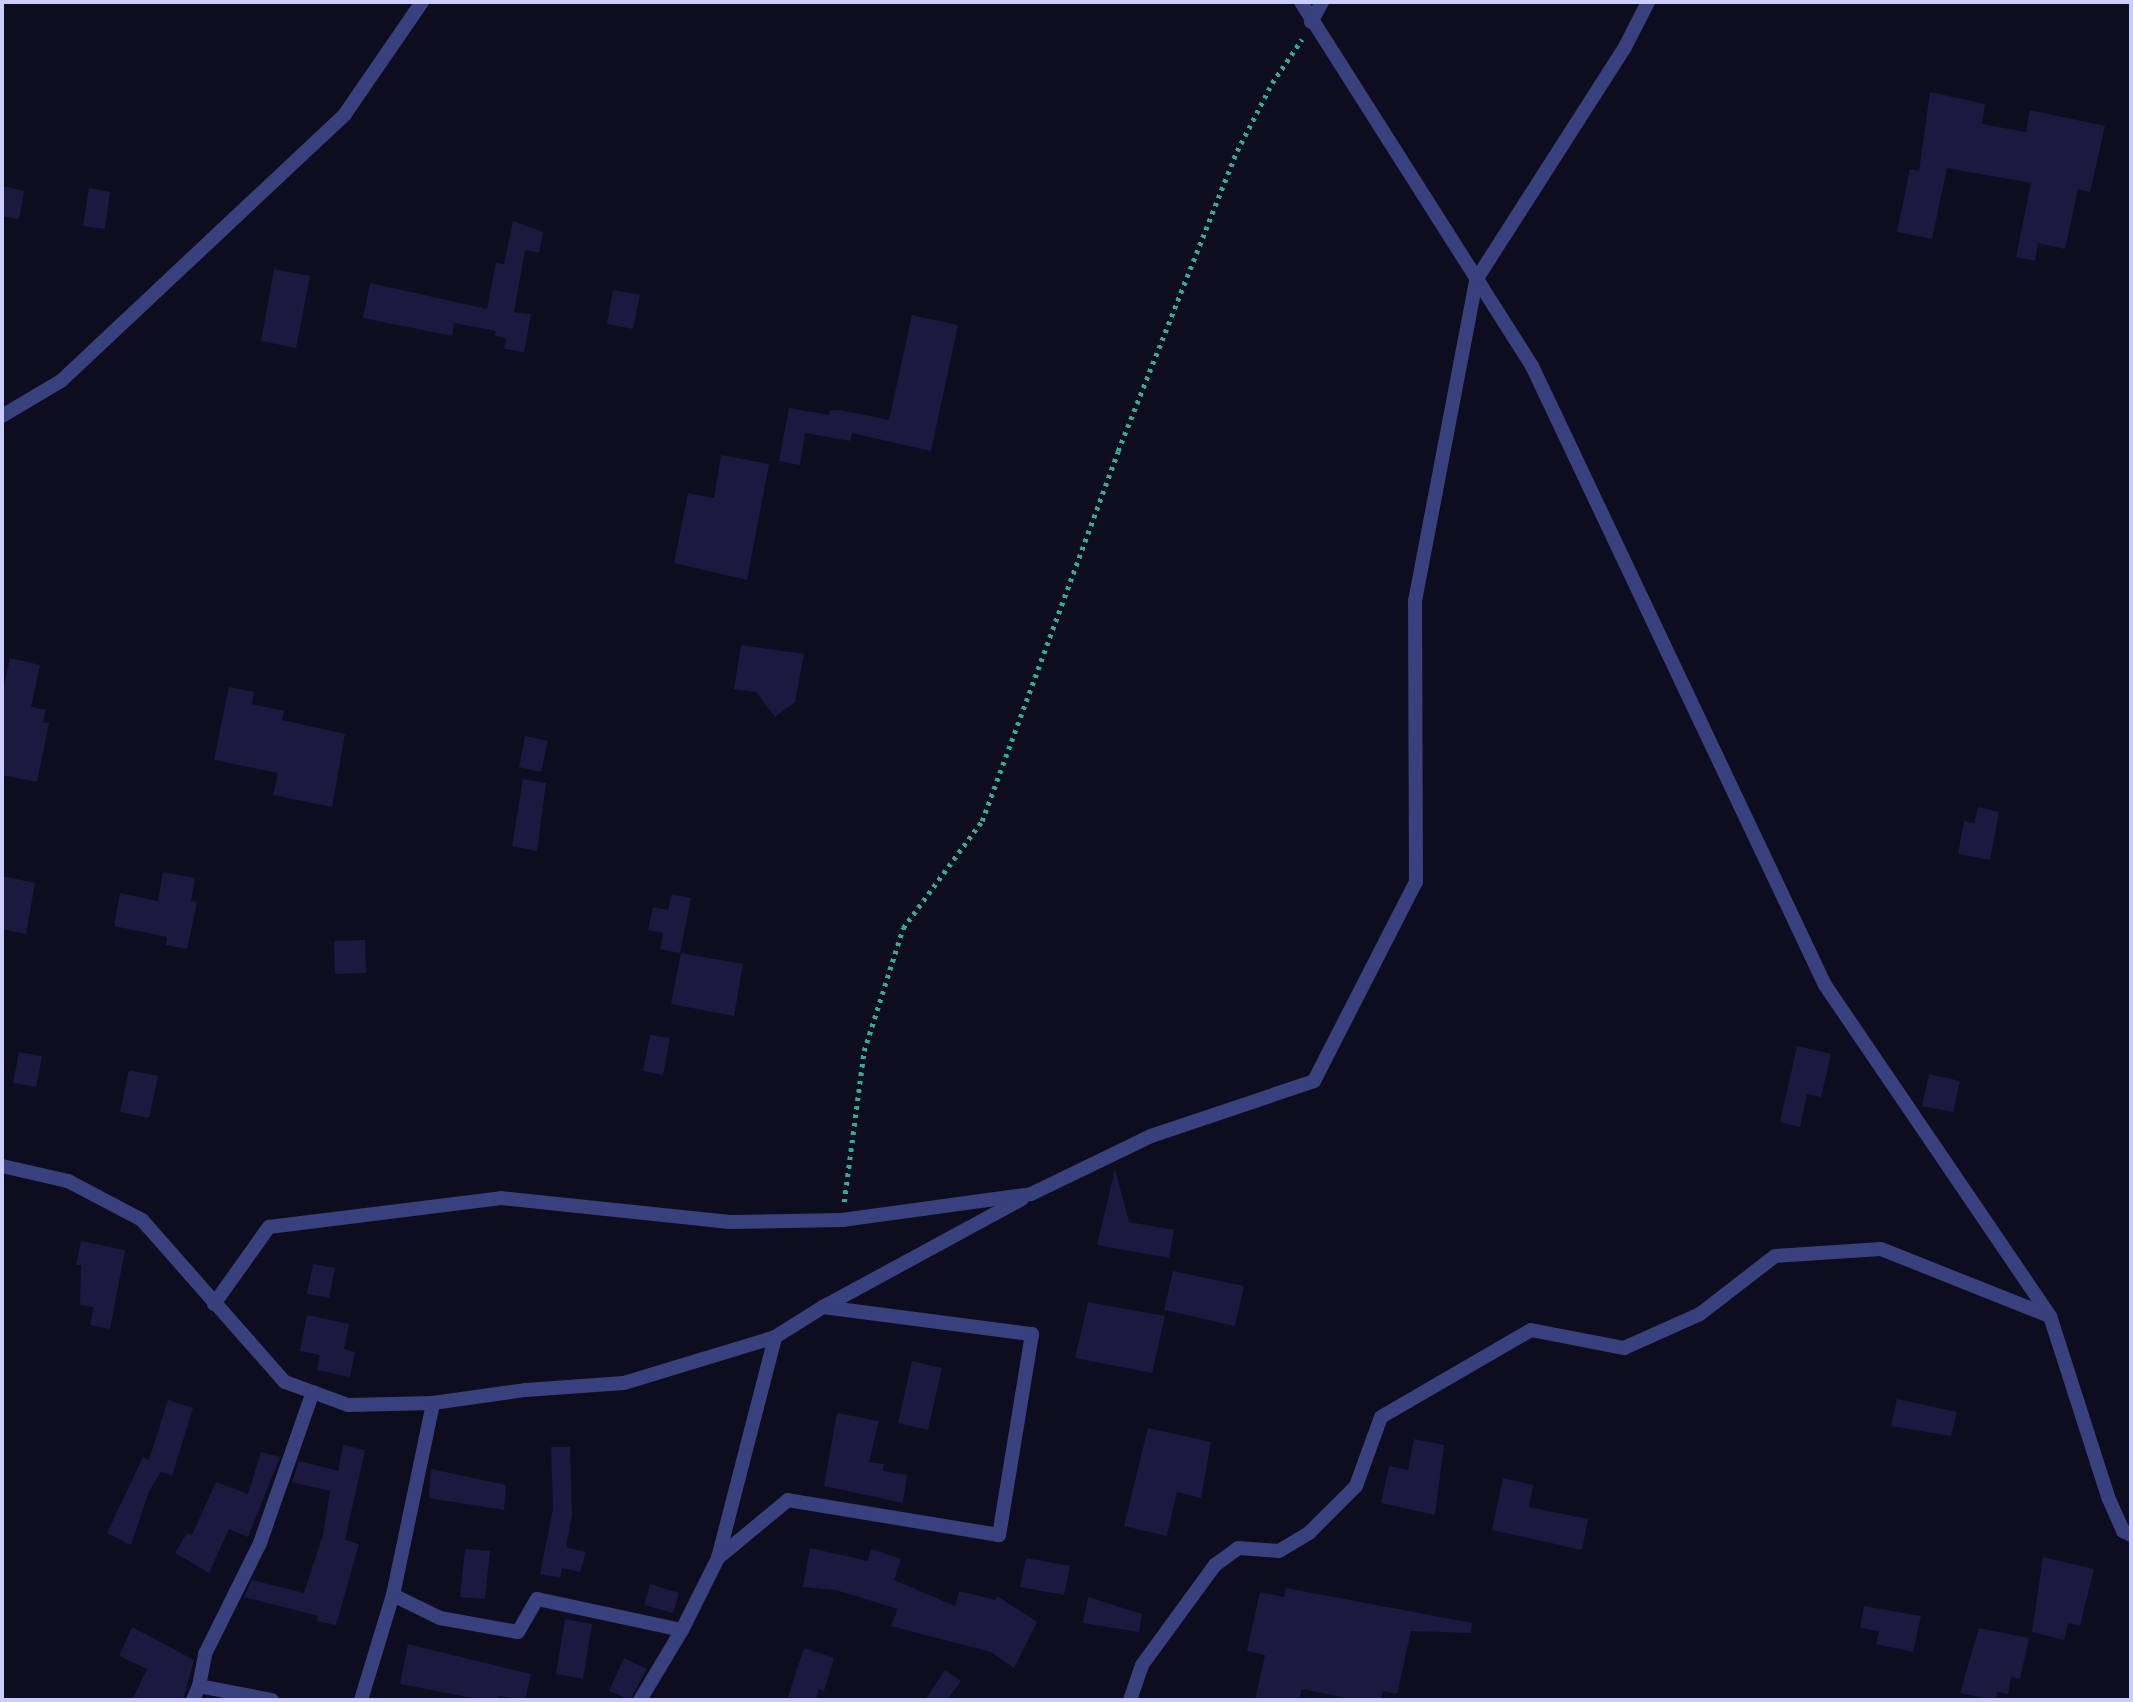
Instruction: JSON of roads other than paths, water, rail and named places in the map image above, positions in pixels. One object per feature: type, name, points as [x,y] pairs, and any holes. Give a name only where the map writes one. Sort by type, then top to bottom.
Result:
[{"type":"street","points":[[2,416],[61,381],[345,114],[422,2]]},
{"type":"street","points":[[1301,2],[1311,22],[1532,366],[1825,985],[2050,1316],[2108,1497],[2123,1531],[2131,1535]]},
{"type":"street","points":[[1311,22],[1322,2]]},
{"type":"street","points":[[2,1166],[68,1181],[142,1220],[285,1382],[348,1405],[433,1403],[526,1390],[624,1383],[775,1337],[823,1307],[1031,1194],[1151,1136],[1314,1081],[1416,882],[1415,601],[1476,280],[1625,48],[1648,2]]},
{"type":"street","points":[[214,1304],[269,1227],[501,1198],[730,1222],[842,1220],[1031,1194]]},
{"type":"street","points":[[1130,1700],[1142,1665],[1215,1565],[1238,1548],[1279,1551],[1309,1533],[1356,1486],[1381,1417],[1531,1330],[1624,1348],[1700,1314],[1775,1256],[1881,1249],[2050,1316]]},
{"type":"street","points":[[718,1558],[788,1500],[999,1535],[1032,1334],[823,1307]]},
{"type":"street","points":[[640,1700],[682,1630],[718,1558],[775,1337]]},
{"type":"street","points":[[193,1700],[199,1686],[205,1654],[260,1543],[313,1392]]},
{"type":"street","points":[[361,1700],[393,1595],[433,1403]]},
{"type":"street","points":[[393,1595],[440,1618],[518,1632],[537,1599],[682,1630]]},
{"type":"street","points":[[199,1686],[272,1700]]}]
